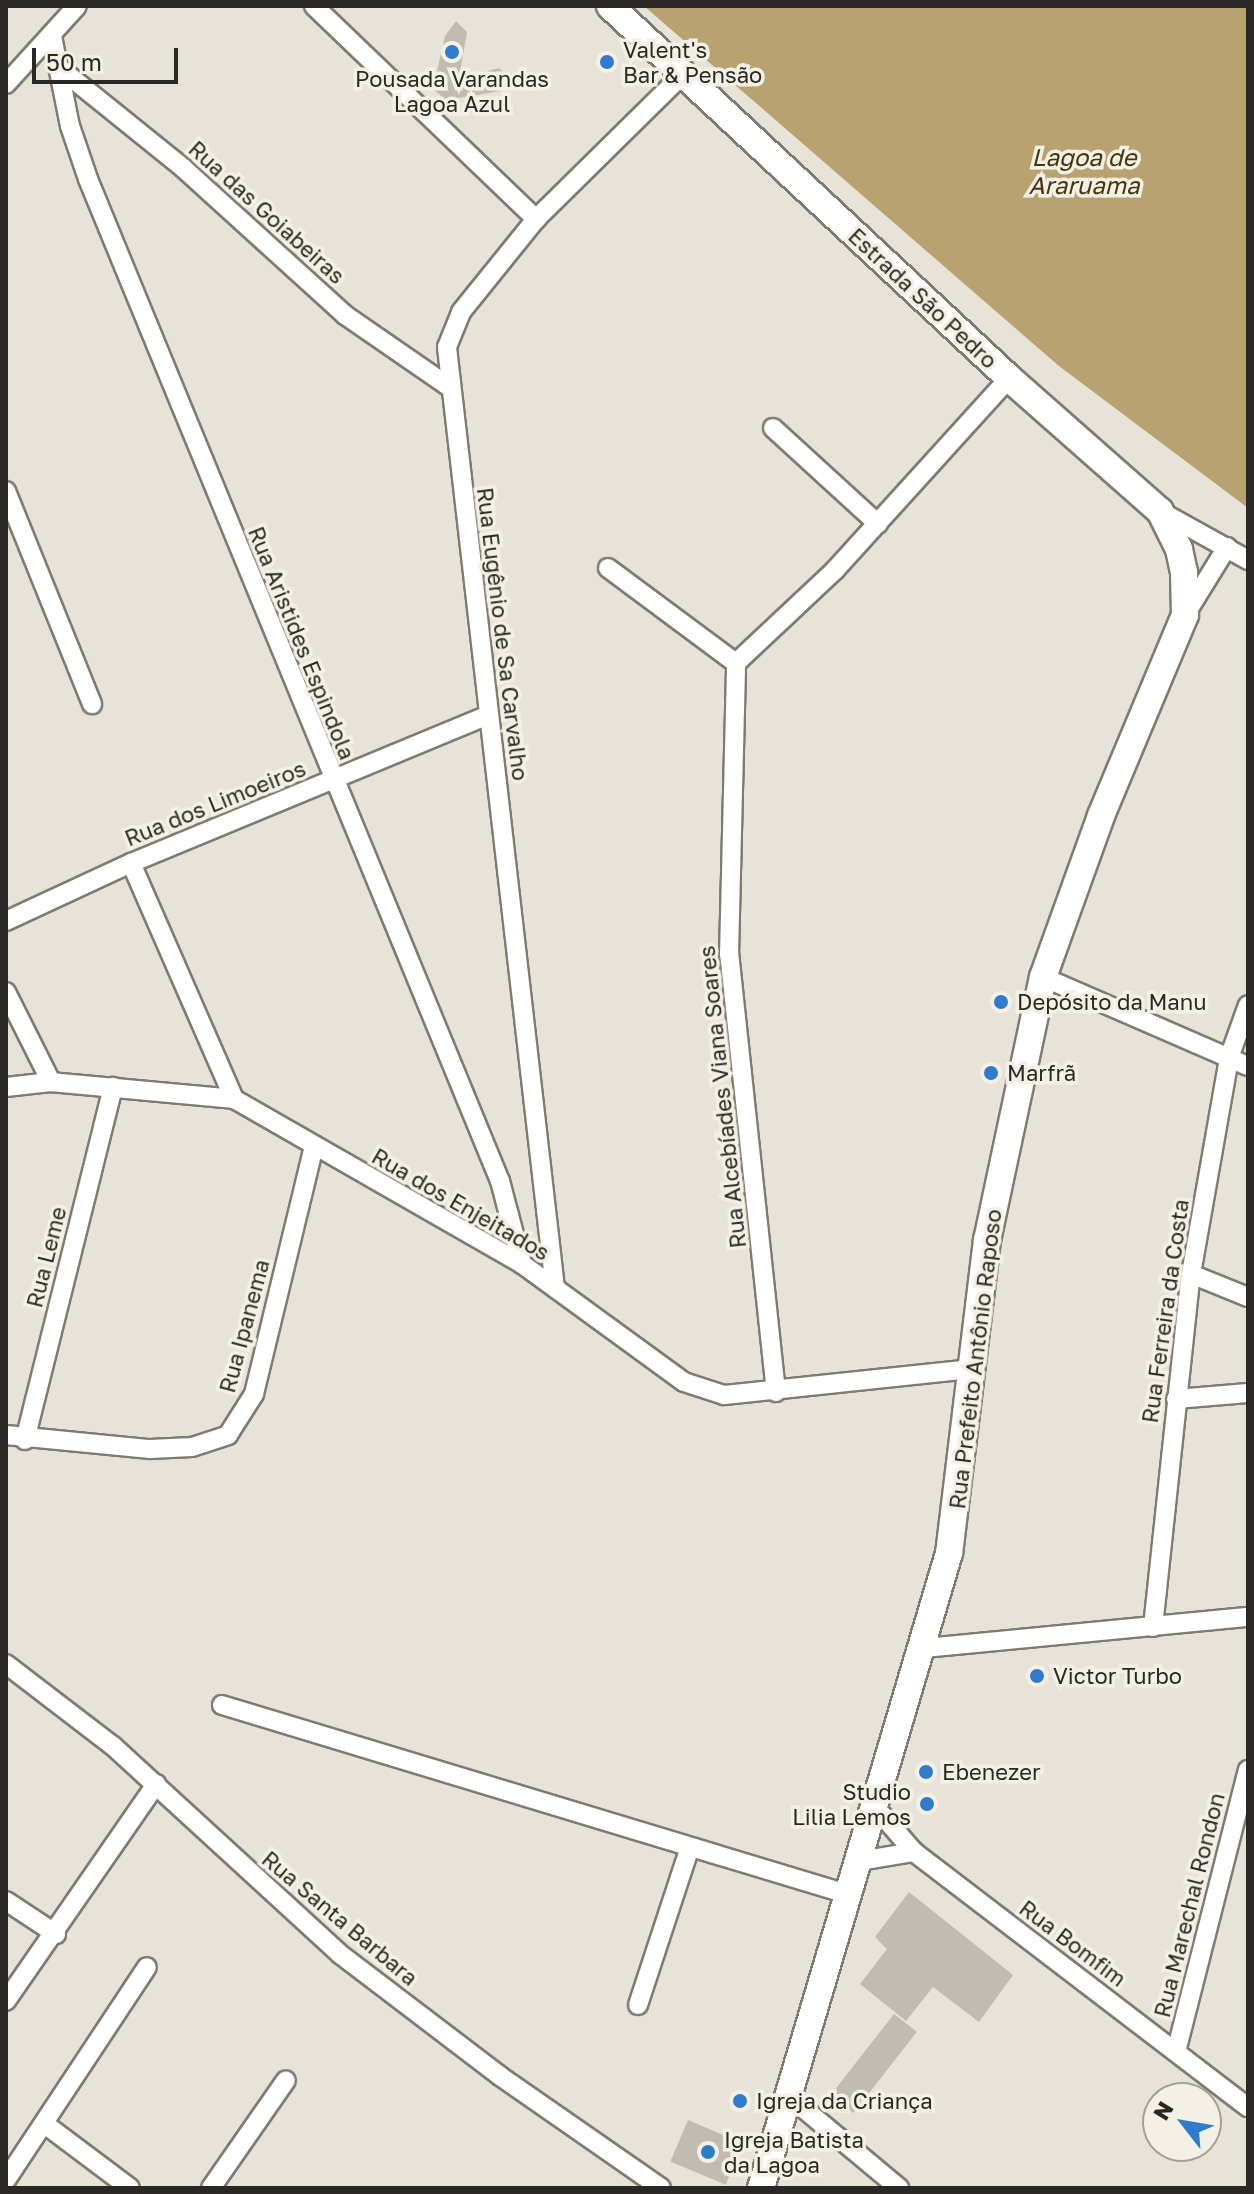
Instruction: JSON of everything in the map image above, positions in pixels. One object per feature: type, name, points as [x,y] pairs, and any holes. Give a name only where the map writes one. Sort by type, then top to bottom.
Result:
[{"type":"street","points":[[6,84],[77,6]]},
{"type":"street","points":[[314,6],[536,219]]},
{"type":"street","name":"Estrada São Pedro","points":[[610,6],[1009,378],[1160,511],[1179,549],[1185,615]]},
{"type":"street","name":"Rua Aristides Espindola","points":[[52,36],[88,179],[332,781],[500,1181],[522,1264]]},
{"type":"street","name":"Rua das Goiabeiras","points":[[58,67],[183,168],[345,315],[448,386]]},
{"type":"street","name":"Rua Eugênio de Sa Carvalho","points":[[555,1288],[448,386],[447,347],[461,312],[536,219],[683,74]]},
{"type":"street","points":[[608,568],[736,663],[878,524],[1009,378]]},
{"type":"street","points":[[773,428],[878,524]]},
{"type":"street","points":[[6,491],[92,704]]},
{"type":"street","points":[[1160,511],[1248,560]]},
{"type":"street","name":"Rua Prefeito Antônio Raposo","points":[[761,2188],[791,2098],[925,1648],[952,1539],[987,1240],[1043,977],[1101,816],[1185,615],[1227,547]]},
{"type":"street","name":"Rua Alcebíades Viana Soares","points":[[736,663],[729,955],[776,1392]]},
{"type":"street","name":"Rua dos Limoeiros","points":[[6,921],[131,863],[489,715]]},
{"type":"street","points":[[131,863],[234,1099]]},
{"type":"street","points":[[1043,977],[1248,1066]]},
{"type":"street","points":[[6,992],[51,1082]]},
{"type":"street","name":"Rua Ferreira da Costa","points":[[1153,1627],[1191,1274],[1229,1058],[1248,1005]]},
{"type":"street","name":"Rua dos Enjeitados","points":[[6,1087],[51,1082],[234,1099],[522,1264],[684,1382],[724,1395],[776,1392],[971,1369]]},
{"type":"street","name":"Rua Leme","points":[[25,1440],[113,1087]]},
{"type":"street","name":"Rua Ipanema","points":[[6,1435],[25,1440],[150,1449],[192,1447],[228,1435],[254,1394],[314,1146]]},
{"type":"street","points":[[1191,1274],[1248,1297]]},
{"type":"street","points":[[1176,1399],[1248,1393]]},
{"type":"street","points":[[925,1648],[1248,1617]]},
{"type":"street","name":"Rua Santa Barbara","points":[[6,1664],[156,1784],[340,1954],[500,2076],[661,2188]]},
{"type":"street","points":[[222,1705],[850,1895]]},
{"type":"street","name":"Rua Marechal Rondon","points":[[1176,2052],[1248,1770]]},
{"type":"street","points":[[6,2001],[56,1934],[156,1784]]},
{"type":"street","name":"Rua Bomfim","points":[[876,1808],[914,1852],[1248,2107]]},
{"type":"street","points":[[638,2005],[690,1847]]},
{"type":"street","points":[[860,1861],[914,1852]]},
{"type":"street","points":[[6,1901],[56,1934]]},
{"type":"street","points":[[6,2180],[46,2125],[147,1967]]},
{"type":"street","points":[[211,2188],[286,2080]]},
{"type":"street","points":[[791,2098],[899,2188]]},
{"type":"street","points":[[46,2125],[130,2188]]},
{"type":"water","name":"Lagoa de Araruama","points":[[644,6],[1248,6],[1248,508],[1059,366]]},
{"type":"building","name":"Pousada Varandas Lagoa Azul","points":[[456,21],[467,32],[459,78],[499,68],[511,79],[501,91],[446,100],[433,89],[445,36]]},
{"type":"building","points":[[909,1892],[1013,1975],[979,2022],[933,1987],[906,2021],[860,1984],[887,1949],[875,1937]]},
{"type":"building","points":[[894,2014],[917,2032],[853,2113],[831,2095]]},
{"type":"building","name":"Igreja Batista da Lagoa","points":[[688,2120],[743,2143],[726,2185],[670,2161]]},
{"type":"place","name":"Pousada Varandas Lagoa Azul","points":[[452,52]]},
{"type":"place","name":"Valent's Bar & Pensão","points":[[607,62]]},
{"type":"place","name":"Depósito da Manu","points":[[1001,1002]]},
{"type":"place","name":"Marfrã","points":[[991,1073]]},
{"type":"place","name":"Victor Turbo","points":[[1037,1676]]},
{"type":"place","name":"Ebenezer","points":[[926,1772]]},
{"type":"place","name":"Studio Lilia Lemos","points":[[927,1804]]},
{"type":"place","name":"Igreja da Criança","points":[[740,2101]]},
{"type":"place","name":"Igreja Batista da Lagoa","points":[[708,2152]]}]
